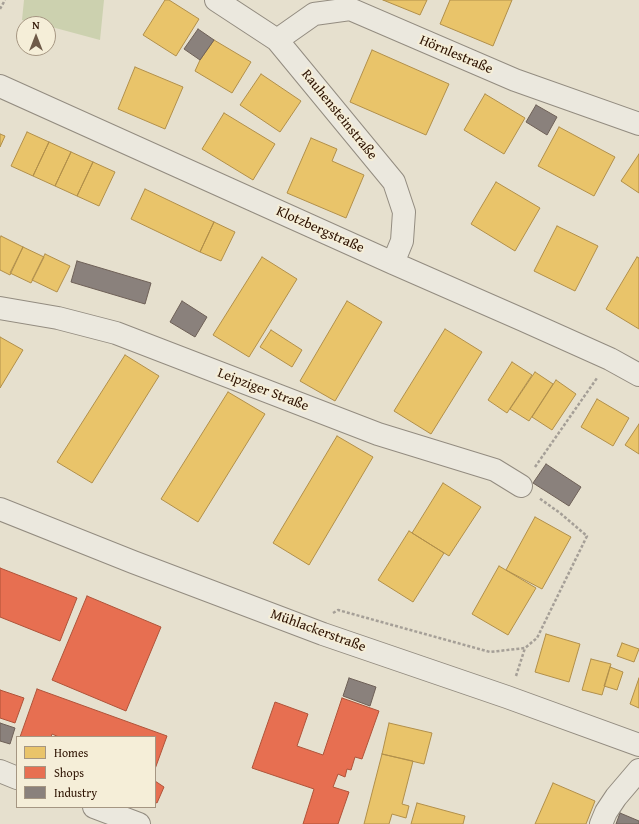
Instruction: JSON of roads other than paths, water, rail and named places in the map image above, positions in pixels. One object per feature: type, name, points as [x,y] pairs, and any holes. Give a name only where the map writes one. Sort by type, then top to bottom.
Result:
[{"type":"street","name":"Rauhensteinstraße","points":[[216,0],[277,40],[394,182],[404,212],[402,241],[393,264]]},
{"type":"street","name":"Hörnlestraße","points":[[277,40],[314,14],[350,9],[515,80],[639,124]]},
{"type":"street","name":"Klotzbergstraße","points":[[0,86],[393,264],[523,320],[639,374]]},
{"type":"street","name":"Leipziger Straße","points":[[0,308],[58,318],[116,333],[378,434],[495,470],[521,486]]},
{"type":"street","name":"Mühlackerstraße","points":[[0,509],[133,562],[323,634],[507,697],[639,745]]},
{"type":"street","points":[[601,824],[606,812],[616,797],[639,770]]},
{"type":"street","points":[[0,771],[16,778]]},
{"type":"street","points":[[97,808],[139,824]]}]
